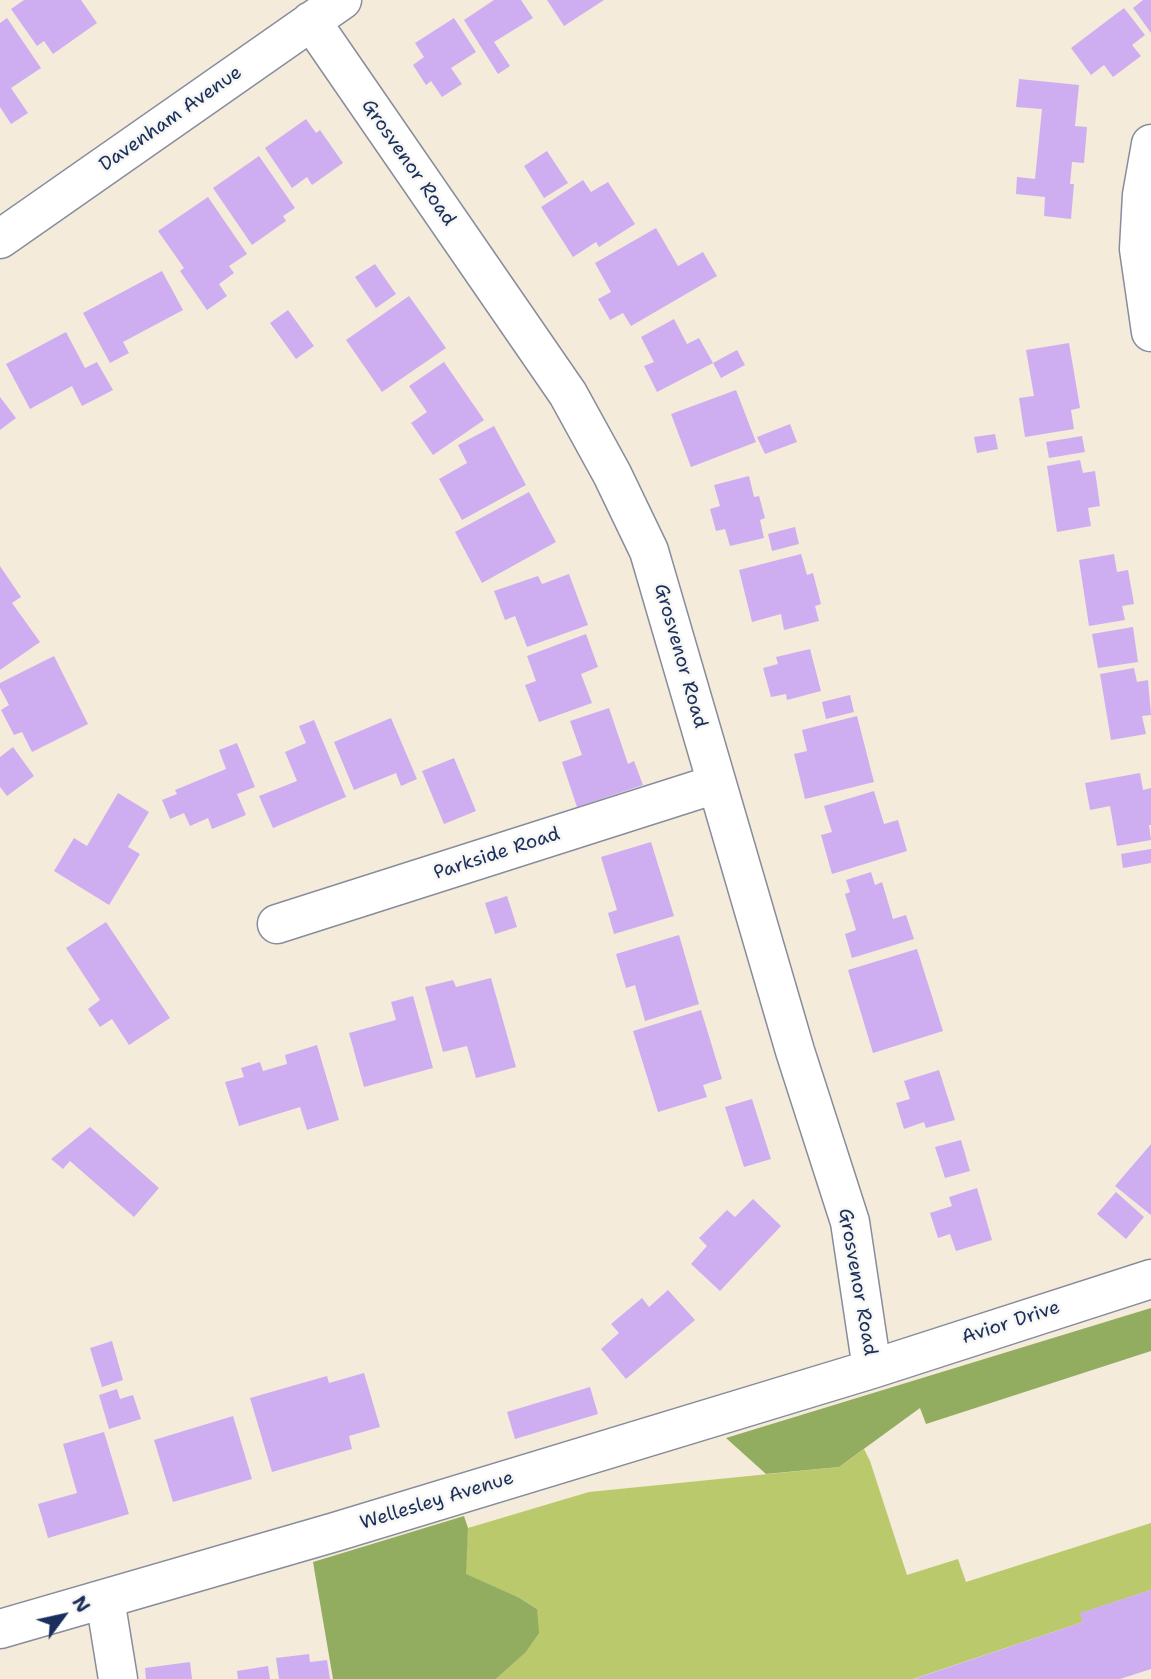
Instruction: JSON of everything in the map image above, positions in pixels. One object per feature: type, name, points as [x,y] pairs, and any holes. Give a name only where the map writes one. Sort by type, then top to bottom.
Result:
[{"type":"street","name":"Davenham Avenue","points":[[0,239],[342,0]]},
{"type":"street","name":"Grosvenor Road","points":[[311,21],[568,394],[612,474],[649,551],[795,1051],[850,1222],[872,1369]]},
{"type":"street","points":[[1151,144],[1142,195],[1139,250],[1151,332]]},
{"type":"street","name":"Parkside Road","points":[[277,924],[716,784]]},
{"type":"street","name":"Avior Drive","points":[[872,1369],[1151,1279]]},
{"type":"street","name":"Wellesley Avenue","points":[[0,1629],[335,1532],[872,1369]]},
{"type":"street","points":[[104,1599],[118,1679]]},
{"type":"green space","points":[[1151,1308],[1151,1351],[926,1424],[920,1408],[839,1467],[766,1474],[726,1438]]},
{"type":"green space","points":[[864,1449],[907,1575],[958,1559],[966,1582],[1151,1523],[1151,1590],[1081,1613],[1083,1622],[913,1679],[496,1679],[525,1653],[537,1609],[518,1597],[465,1574],[468,1528],[589,1492],[839,1467]]},
{"type":"green space","points":[[464,1516],[468,1528],[466,1574],[518,1597],[537,1609],[539,1633],[525,1653],[496,1679],[333,1679],[313,1562]]},
{"type":"building","points":[[24,0],[81,0],[97,23],[53,54],[44,41],[37,46],[11,9]]},
{"type":"building","points":[[494,0],[521,0],[533,18],[494,42],[510,66],[498,74],[464,20]]},
{"type":"building","points":[[547,0],[604,0],[564,26]]},
{"type":"building","points":[[1143,0],[1151,0],[1151,33],[1133,8]]},
{"type":"building","points":[[1124,8],[1145,35],[1132,45],[1141,56],[1113,77],[1104,65],[1091,75],[1071,48]]},
{"type":"building","points":[[7,18],[41,68],[11,88],[28,113],[11,124],[0,107],[0,23]]},
{"type":"building","points":[[454,18],[476,52],[451,68],[462,84],[442,97],[431,81],[426,85],[413,65],[424,57],[415,43]]},
{"type":"building","points":[[1019,79],[1079,85],[1075,126],[1087,127],[1084,163],[1072,162],[1070,184],[1074,184],[1071,219],[1044,216],[1045,197],[1016,194],[1017,177],[1035,179],[1042,109],[1016,107]]},
{"type":"building","points":[[306,119],[316,133],[320,130],[343,163],[312,185],[307,177],[292,188],[265,148]]},
{"type":"building","points":[[547,151],[568,183],[544,198],[524,166]]},
{"type":"building","points":[[259,156],[295,208],[283,216],[286,221],[252,245],[213,188]]},
{"type":"building","points":[[583,180],[591,192],[608,182],[635,224],[599,247],[596,242],[573,257],[541,207]]},
{"type":"building","points":[[208,197],[247,254],[229,266],[234,273],[219,284],[227,296],[207,310],[180,271],[184,268],[158,231]]},
{"type":"building","points":[[656,228],[678,266],[703,252],[717,276],[631,326],[623,313],[610,320],[598,299],[611,292],[595,263]]},
{"type":"building","points":[[375,264],[396,294],[376,308],[355,277]]},
{"type":"building","points":[[162,271],[183,310],[123,342],[129,353],[110,363],[83,313]]},
{"type":"building","points":[[409,296],[446,348],[382,392],[346,340]]},
{"type":"building","points":[[288,310],[314,346],[296,359],[270,323]]},
{"type":"building","points":[[674,319],[687,344],[699,338],[713,363],[657,392],[644,366],[654,362],[641,337]]},
{"type":"building","points":[[66,332],[85,368],[97,362],[113,390],[82,406],[72,386],[30,409],[6,364]]},
{"type":"building","points":[[1069,343],[1080,408],[1071,410],[1074,429],[1025,437],[1019,398],[1034,396],[1026,350]]},
{"type":"building","points":[[737,350],[745,365],[721,378],[713,363]]},
{"type":"building","points":[[444,362],[484,420],[433,455],[411,423],[427,412],[409,386]]},
{"type":"building","points":[[736,390],[756,442],[691,467],[671,414]]},
{"type":"building","points":[[0,397],[16,418],[0,430]]},
{"type":"building","points":[[790,424],[797,442],[765,454],[757,437]]},
{"type":"building","points":[[494,426],[526,485],[462,520],[439,479],[467,463],[458,445]]},
{"type":"building","points":[[995,434],[998,449],[977,453],[974,437]]},
{"type":"building","points":[[1082,436],[1085,452],[1049,458],[1046,442]]},
{"type":"building","points":[[1080,460],[1083,473],[1095,471],[1100,506],[1088,508],[1091,526],[1057,532],[1047,466]]},
{"type":"building","points":[[749,476],[754,497],[759,496],[765,518],[760,520],[764,538],[730,546],[725,529],[716,531],[710,509],[720,506],[714,485]]},
{"type":"building","points":[[529,492],[556,542],[482,583],[455,532]]},
{"type":"building","points":[[795,527],[799,544],[772,551],[768,534]]},
{"type":"building","points":[[801,554],[807,575],[813,573],[821,604],[815,606],[819,621],[784,630],[781,614],[752,622],[739,570]]},
{"type":"building","points":[[1114,554],[1117,572],[1128,570],[1134,604],[1122,606],[1125,620],[1089,626],[1079,560]]},
{"type":"building","points":[[0,566],[21,597],[12,603],[40,642],[0,670]]},
{"type":"building","points":[[569,574],[588,625],[527,647],[515,616],[505,620],[494,591],[538,576],[542,584]]},
{"type":"building","points":[[1133,627],[1138,662],[1098,668],[1092,634]]},
{"type":"building","points":[[586,634],[598,667],[581,674],[592,703],[539,722],[525,685],[536,681],[527,656]]},
{"type":"building","points":[[810,649],[821,691],[787,700],[786,694],[771,697],[763,668],[778,664],[776,657]]},
{"type":"building","points":[[54,656],[88,724],[32,752],[22,732],[14,735],[1,710],[9,705],[0,683]]},
{"type":"building","points":[[1134,668],[1137,682],[1148,680],[1151,715],[1142,716],[1146,734],[1111,740],[1100,674]]},
{"type":"building","points":[[850,695],[854,712],[826,719],[822,702]]},
{"type":"building","points":[[609,708],[628,764],[634,761],[643,785],[577,807],[562,762],[582,755],[570,721]]},
{"type":"building","points":[[857,716],[874,782],[805,799],[794,754],[807,751],[802,730]]},
{"type":"building","points":[[391,718],[417,779],[401,786],[396,773],[354,790],[334,742]]},
{"type":"building","points":[[314,720],[346,797],[273,828],[259,796],[297,781],[285,752],[306,743],[299,726]]},
{"type":"building","points":[[237,743],[255,787],[237,794],[246,815],[212,829],[208,818],[190,826],[184,813],[170,819],[162,800],[177,794],[175,790],[226,769],[219,750]]},
{"type":"building","points":[[13,747],[34,776],[7,796],[0,787],[0,757]]},
{"type":"building","points":[[454,758],[476,811],[444,824],[422,771]]},
{"type":"building","points":[[1140,773],[1143,790],[1151,788],[1151,840],[1117,846],[1110,806],[1090,810],[1085,783]]},
{"type":"building","points":[[874,791],[884,824],[898,820],[907,851],[832,874],[821,835],[832,832],[824,806]]},
{"type":"building","points":[[118,793],[149,812],[128,847],[140,854],[109,905],[54,871],[74,838],[87,846]]},
{"type":"building","points":[[651,842],[674,916],[614,934],[608,913],[617,910],[601,857]]},
{"type":"building","points":[[1151,849],[1151,863],[1123,868],[1121,854]]},
{"type":"building","points":[[871,872],[875,885],[882,882],[893,919],[906,915],[914,939],[852,958],[845,934],[856,930],[845,894],[850,892],[846,880]]},
{"type":"building","points":[[507,896],[517,927],[495,934],[485,903]]},
{"type":"building","points":[[106,922],[170,1018],[129,1045],[112,1019],[100,1027],[88,1009],[100,1000],[66,948]]},
{"type":"building","points":[[679,935],[699,1004],[645,1021],[635,985],[626,988],[616,954]]},
{"type":"building","points":[[917,949],[943,1031],[873,1053],[848,970]]},
{"type":"building","points":[[491,978],[516,1067],[476,1078],[467,1046],[443,1052],[425,987],[453,980],[456,987]]},
{"type":"building","points":[[413,996],[433,1068],[364,1087],[349,1033],[396,1020],[391,1002]]},
{"type":"building","points":[[701,1010],[722,1079],[703,1085],[707,1097],[658,1112],[633,1031]]},
{"type":"building","points":[[317,1045],[339,1120],[307,1130],[300,1107],[239,1126],[225,1082],[244,1077],[241,1068],[260,1062],[263,1071],[287,1064],[285,1055]]},
{"type":"building","points":[[939,1070],[955,1120],[926,1128],[924,1122],[904,1129],[896,1103],[910,1099],[904,1081]]},
{"type":"building","points":[[752,1099],[771,1159],[744,1167],[725,1107]]},
{"type":"building","points":[[90,1127],[159,1188],[134,1217],[70,1161],[63,1169],[51,1159]]},
{"type":"building","points":[[961,1140],[970,1171],[945,1178],[935,1147]]},
{"type":"building","points":[[1151,1144],[1151,1215],[1115,1186]]},
{"type":"building","points":[[977,1188],[992,1240],[956,1251],[950,1234],[938,1238],[930,1213],[952,1206],[949,1197]]},
{"type":"building","points":[[1116,1192],[1144,1217],[1126,1239],[1097,1214]]},
{"type":"building","points":[[753,1199],[781,1226],[720,1291],[691,1264],[707,1246],[699,1238],[727,1210],[735,1217]]},
{"type":"building","points":[[668,1290],[695,1320],[626,1379],[601,1349],[619,1333],[611,1324],[642,1298],[649,1307]]},
{"type":"building","points":[[112,1341],[123,1380],[102,1387],[90,1348]]},
{"type":"building","points":[[364,1373],[380,1427],[349,1436],[352,1449],[272,1472],[250,1398],[327,1376],[329,1383]]},
{"type":"building","points":[[590,1387],[598,1414],[515,1439],[507,1412]]},
{"type":"building","points":[[117,1389],[120,1399],[133,1395],[141,1419],[109,1429],[99,1395]]},
{"type":"building","points":[[233,1416],[252,1479],[173,1502],[154,1440]]},
{"type":"building","points":[[104,1432],[129,1514],[48,1538],[38,1504],[77,1493],[63,1444]]},
{"type":"building","points":[[1151,1590],[1151,1669],[1120,1679],[914,1679],[1083,1622],[1080,1613]]},
{"type":"building","points":[[309,1654],[310,1662],[327,1660],[330,1679],[279,1679],[276,1658]]},
{"type":"building","points":[[190,1662],[192,1679],[146,1679],[145,1668]]},
{"type":"building","points":[[268,1666],[270,1679],[238,1679],[237,1671]]}]
